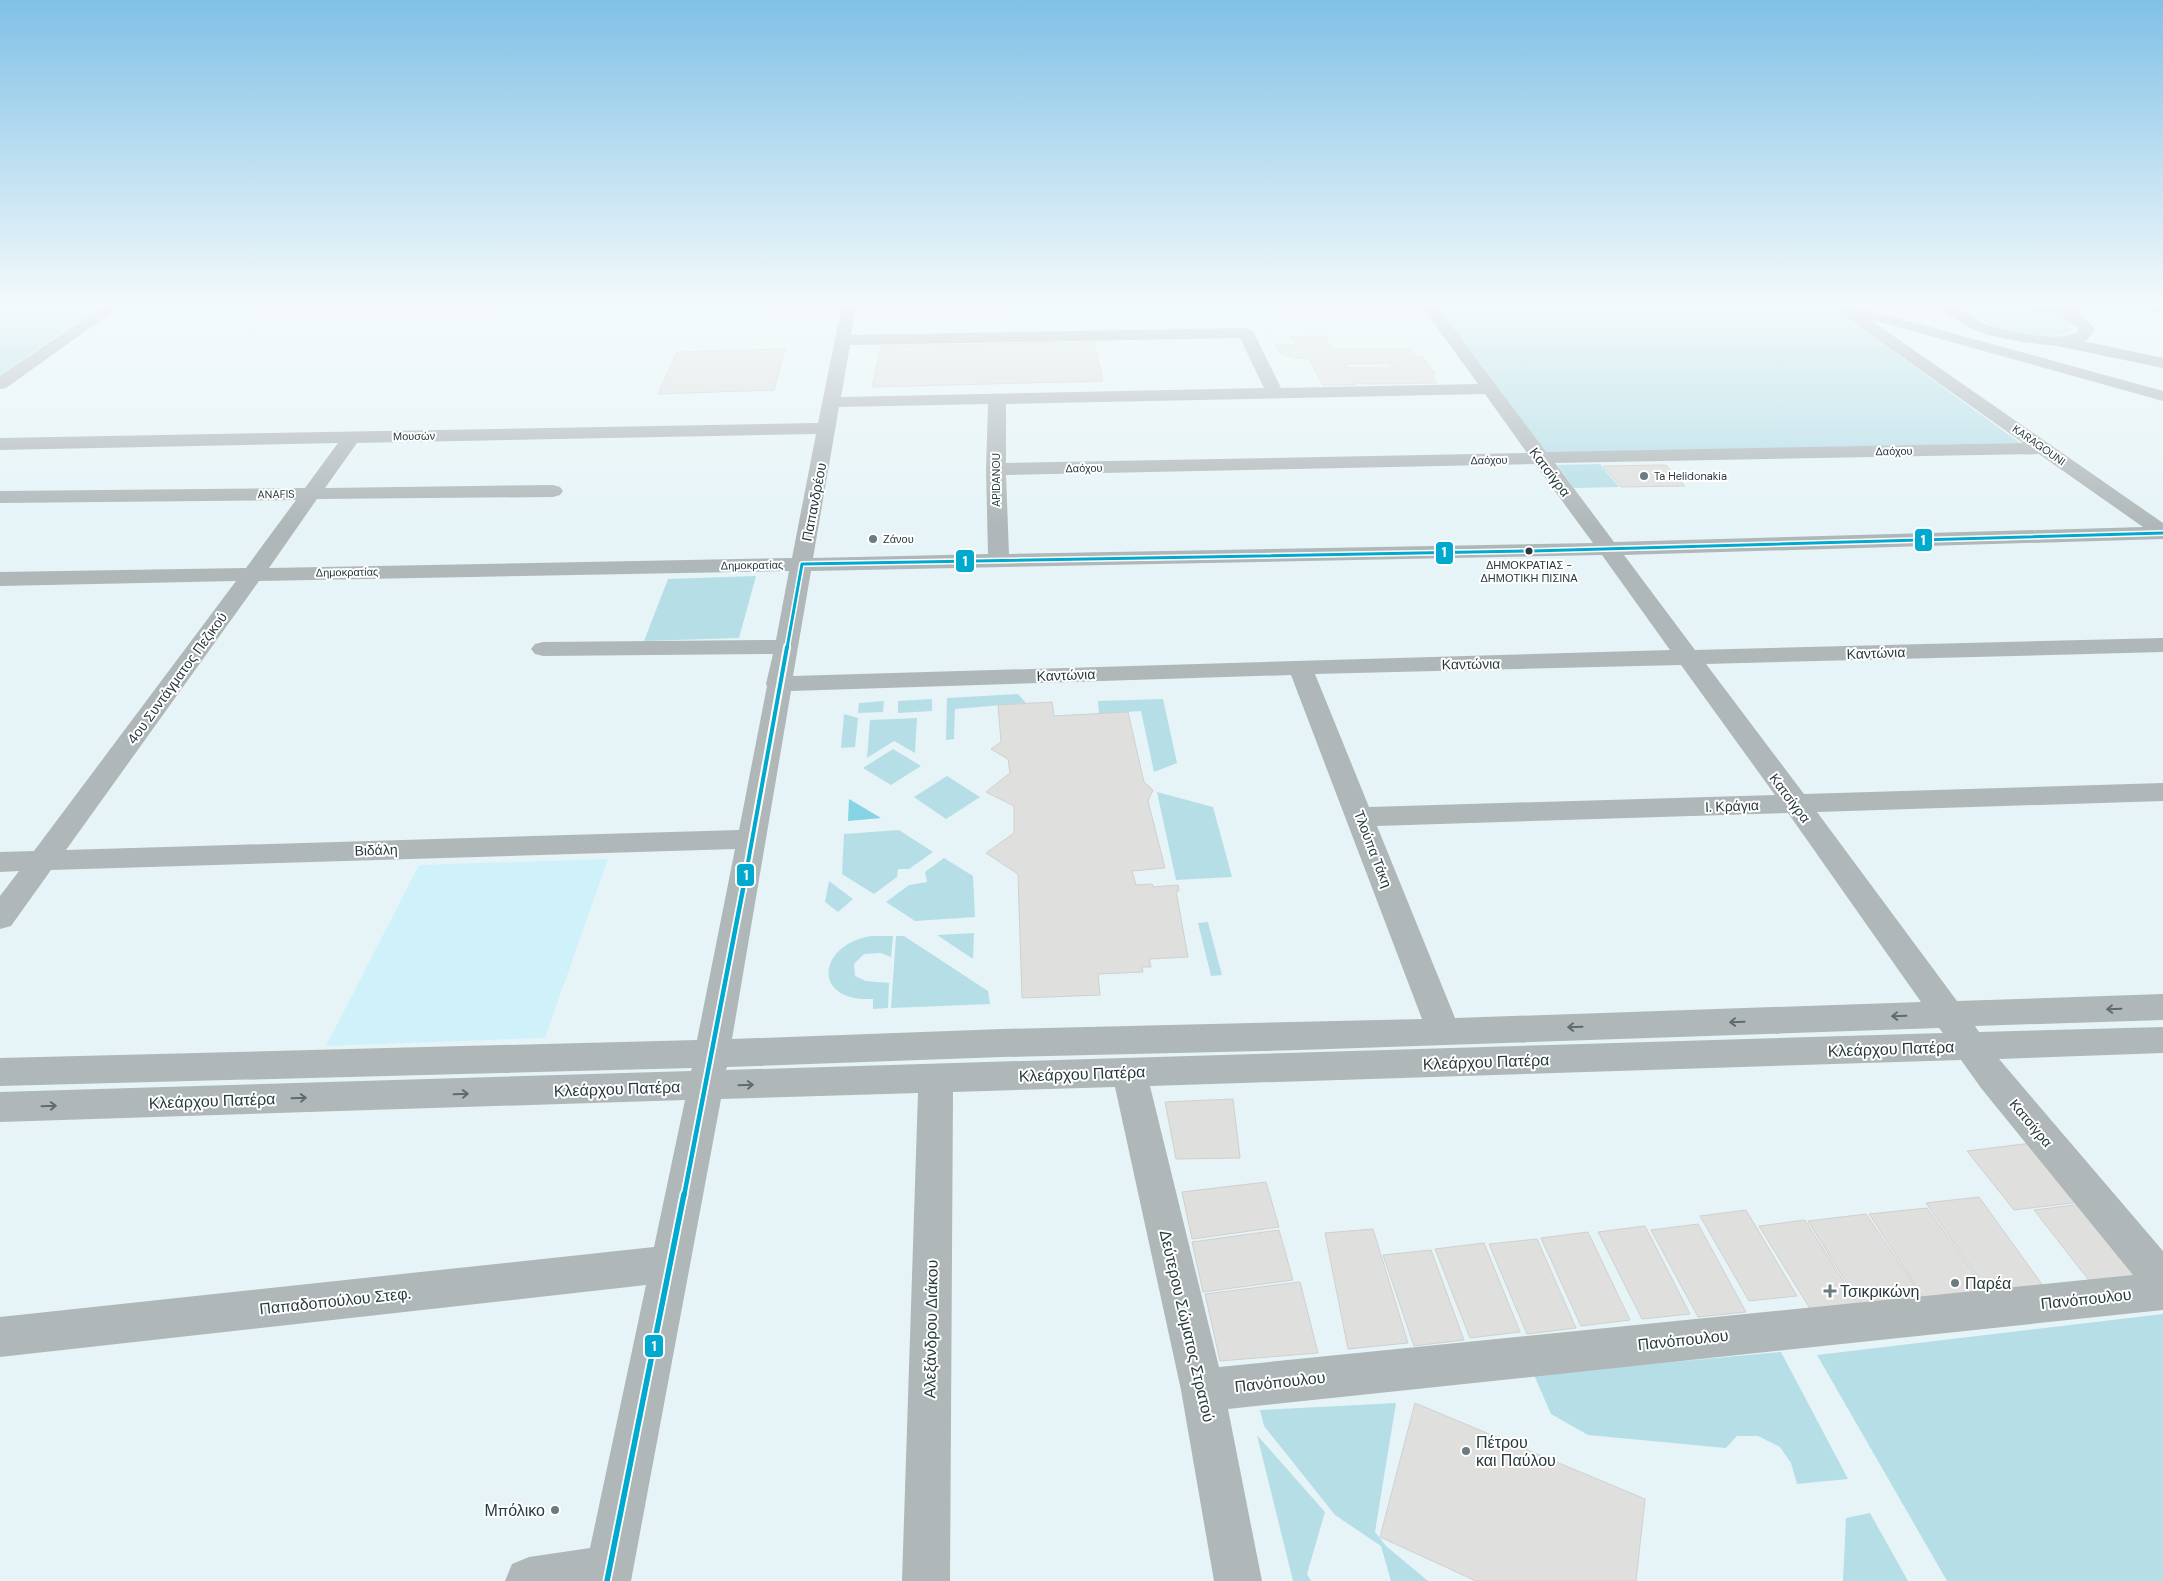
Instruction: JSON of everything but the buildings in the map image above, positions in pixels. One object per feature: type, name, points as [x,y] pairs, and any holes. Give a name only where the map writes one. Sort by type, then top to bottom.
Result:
[{"type":"street","name":"Παπανδρέου","points":[[609,1575],[709,1070],[752,839],[778,684],[837,379]]},
{"type":"street","points":[[1268,379],[1275,393]]},
{"type":"street","name":"Κατσίγρα","points":[[1481,379],[1794,804],[1853,881],[1993,1078],[2163,1281]]},
{"type":"street","name":"KARAGOUNI","points":[[1942,379],[2163,532]]},
{"type":"street","points":[[2104,379],[2163,396]]},
{"type":"street","points":[[2116,382],[2163,411]]},
{"type":"street","points":[[833,402],[1488,389]]},
{"type":"street","name":"APIDANOU","points":[[997,399],[996,469],[999,561]]},
{"type":"street","name":"Μουσών","points":[[3,446],[828,428]]},
{"type":"street","name":"4ου Συντάγματος Πεζικού","points":[[0,918],[151,716],[352,438]]},
{"type":"street","name":"Δαόχου","points":[[996,469],[2042,448]]},
{"type":"street","name":"ANAFIS","points":[[0,497],[553,491]]},
{"type":"street","name":"Δημοκρατίας","points":[[3,581],[252,574],[1607,548],[2163,532]]},
{"type":"street","name":"Καντώνια","points":[[778,684],[2163,645]]},
{"type":"street","points":[[543,649],[786,646]]},
{"type":"street","name":"Τλούπα Τάκη","points":[[1300,668],[1444,1031]]},
{"type":"street","name":"Ι. Κράγια","points":[[1360,817],[2163,792]]},
{"type":"street","name":"Βιδάλη","points":[[0,862],[752,839]]},
{"type":"street","name":"Κλεάρχου Πατέρα","points":[[0,1107],[709,1070],[1002,1043],[1300,1037],[2163,1007]]},
{"type":"street","name":"Κλεάρχου Πατέρα","points":[[0,1072],[709,1070],[936,1078],[2163,1040]]},
{"type":"street","name":"Δεύτερου Σώματος Στρατού","points":[[1129,1072],[1203,1390],[1238,1581]]},
{"type":"street","name":"Αλεξάνδρου Διάκου","points":[[926,1581],[936,1078]]},
{"type":"street","name":"Παπαδοπούλου Στεφ.","points":[[0,1338],[670,1264]]},
{"type":"street","name":"Πανόπουλου","points":[[1203,1390],[2163,1291]]},
{"type":"street","points":[[529,1581],[609,1575]]},
{"type":"shaded area","points":[[1491,379],[1931,379],[2020,443],[1546,453]]},
{"type":"shaded area","points":[[1600,464],[1619,487],[1574,488],[1557,465]]},
{"type":"shaded area","points":[[756,576],[739,638],[644,641],[668,579]]},
{"type":"shaded area","points":[[1018,694],[1026,703],[955,709],[954,739],[946,740],[947,698]]},
{"type":"shaded area","points":[[932,699],[932,711],[898,713],[898,701]]},
{"type":"shaded area","points":[[1163,699],[1177,763],[1154,772],[1141,711],[1099,714],[1098,701]]},
{"type":"shaded area","points":[[884,701],[883,712],[858,713],[859,703]]},
{"type":"shaded area","points":[[844,714],[858,718],[855,747],[841,748]]},
{"type":"shaded area","points":[[917,718],[915,753],[894,741],[867,758],[870,720]]},
{"type":"shaded area","points":[[893,749],[921,766],[891,785],[863,768]]},
{"type":"shaded area","points":[[947,776],[980,797],[946,819],[914,797]]},
{"type":"shaded area","points":[[1157,792],[1213,807],[1232,877],[1176,880]]},
{"type":"shaded area","points":[[899,830],[933,852],[909,869],[898,869],[897,877],[874,894],[842,874],[844,834]]},
{"type":"shaded area","points":[[944,858],[973,876],[975,917],[915,921],[886,902],[909,885],[927,882],[925,872]]},
{"type":"shaded area","points":[[608,859],[545,1038],[326,1046],[419,865]]},
{"type":"shaded area","points":[[829,881],[853,899],[838,912],[825,902]]},
{"type":"shaded area","points":[[1208,922],[1222,975],[1211,976],[1198,923]]},
{"type":"shaded area","points":[[974,933],[973,959],[937,935]]},
{"type":"shaded area","points":[[872,936],[893,936],[891,957],[881,953],[864,954],[854,964],[855,976],[866,981],[889,983],[888,1008],[873,1009],[873,999],[852,997],[838,991],[831,982],[829,971],[832,960],[841,949],[854,941]]},
{"type":"shaded area","points":[[896,936],[904,936],[988,991],[990,1004],[891,1008]]},
{"type":"shaded area","points":[[2163,1314],[2163,1581],[1947,1581],[1817,1355]]},
{"type":"shaded area","points":[[1781,1352],[1848,1479],[1797,1484],[1791,1463],[1780,1447],[1758,1436],[1737,1436],[1726,1448],[1588,1435],[1551,1414],[1534,1375]]},
{"type":"shaded area","points":[[1396,1403],[1375,1532],[1386,1546],[1428,1581],[1391,1581],[1381,1546],[1335,1515],[1264,1426],[1260,1410]]},
{"type":"shaded area","points":[[1257,1435],[1325,1512],[1307,1574],[1311,1581],[1293,1581]]},
{"type":"shaded area","points":[[1870,1513],[1908,1581],[1843,1581],[1846,1518]]},
{"type":"water","points":[[849,799],[881,818],[848,821]]},
{"type":"transit line","name":"1","points":[[607,1581],[724,994],[802,564],[1532,551],[2163,533]]},
{"type":"place","name":"Ta Helidonakia","points":[[1644,476]]},
{"type":"place","name":"Ζάνου","points":[[873,539]]},
{"type":"place","name":"ΔΗΜΟΚΡΑΤΙΑΣ - ΔΗΜΟΤΙΚΗ ΠΙΣΙΝΑ","points":[[1529,551]]},
{"type":"place","name":"Παρέα","points":[[1955,1283]]},
{"type":"place","name":"Τσικρικώνη","points":[[1830,1291]]},
{"type":"place","name":"Πέτρου και Παύλου","points":[[1466,1451]]},
{"type":"place","name":"Μπόλικο","points":[[555,1510]]}]
